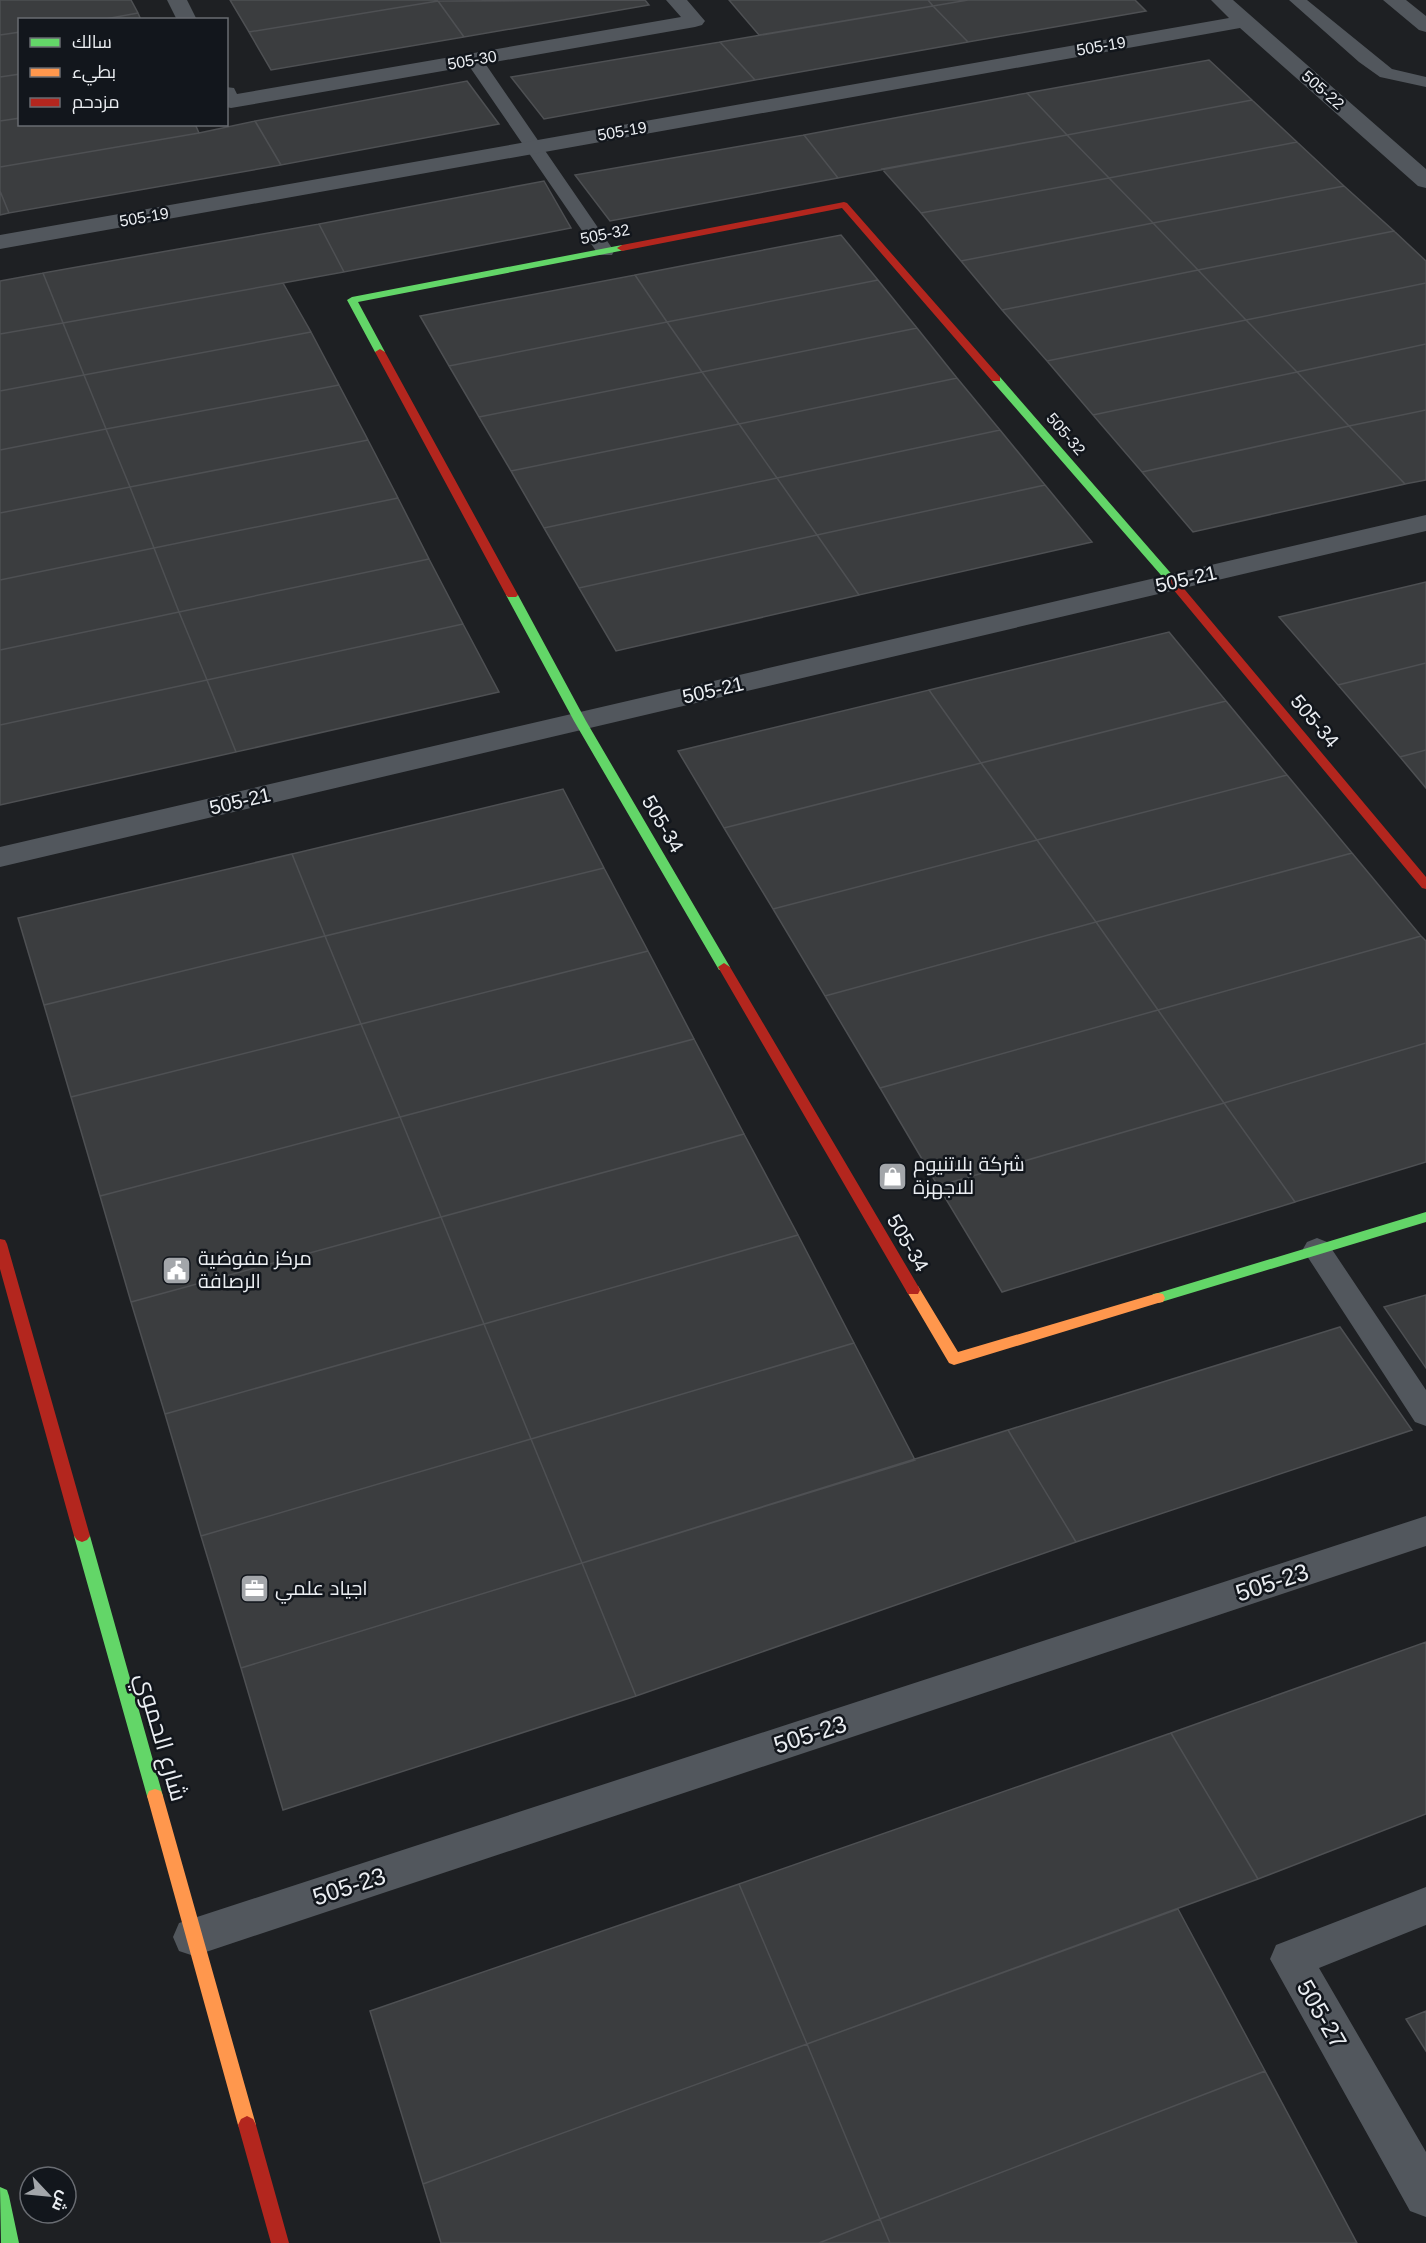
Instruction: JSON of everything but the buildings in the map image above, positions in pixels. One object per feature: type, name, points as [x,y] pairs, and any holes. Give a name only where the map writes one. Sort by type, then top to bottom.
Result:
[{"type":"street","points":[[177,0],[186,18]]},
{"type":"street","name":"505-30","points":[[228,97],[231,102],[695,21],[676,0]]},
{"type":"street","name":"505-22","points":[[1221,0],[1421,171]]},
{"type":"street","points":[[1393,0],[1426,26]]},
{"type":"street","name":"505-19","points":[[0,242],[1244,21]]},
{"type":"street","name":"505-32","points":[[580,721],[352,300],[844,205],[1173,582]]},
{"type":"street","name":"505-21","points":[[0,857],[1426,523]]},
{"type":"street","name":"505-34","points":[[1173,582],[1426,885]]},
{"type":"street","name":"505-34","points":[[580,721],[954,1359],[1426,1217]]},
{"type":"street","name":"شارع الحموي","points":[[0,1244],[3,1267],[280,2243]]},
{"type":"street","name":"505-23","points":[[194,1937],[1426,1531]]},
{"type":"street","name":"505-27","points":[[1426,1906],[1291,1959],[1426,2195]]},
{"type":"street","points":[[0,2196],[10,2243]]},
{"type":"lane","points":[[1297,0],[1386,73],[1426,82]]},
{"type":"lane","points":[[474,60],[605,251]]},
{"type":"lane","points":[[1317,1250],[1426,1414]]},
{"type":"traffic: fast","points":[[380,352],[352,300],[622,248]]},
{"type":"traffic: fast","points":[[996,379],[1171,580]]},
{"type":"traffic: fast","points":[[512,595],[580,721],[724,967]]},
{"type":"traffic: fast","points":[[1158,1298],[1426,1217]]},
{"type":"traffic: fast","points":[[82,1536],[155,1796]]},
{"type":"traffic: fast","points":[[0,2196],[10,2243]]},
{"type":"traffic: slow","points":[[913,1290],[954,1359],[1158,1298]]},
{"type":"traffic: slow","points":[[155,1796],[247,2125]]},
{"type":"traffic: jam","points":[[622,248],[844,205],[996,379]]},
{"type":"traffic: jam","points":[[380,352],[512,595]]},
{"type":"traffic: jam","points":[[1171,580],[1426,885]]},
{"type":"traffic: jam","points":[[724,967],[913,1290]]},
{"type":"traffic: jam","points":[[0,1244],[82,1536]]},
{"type":"traffic: jam","points":[[247,2125],[280,2243]]},
{"type":"place","name":"شركة بلاتنيوم للاجهزة","points":[[892,1176]]},
{"type":"place","name":"مركز مفوضية الرصافة","points":[[177,1270]]},
{"type":"place","name":"اجياد علمي","points":[[254,1588]]}]
